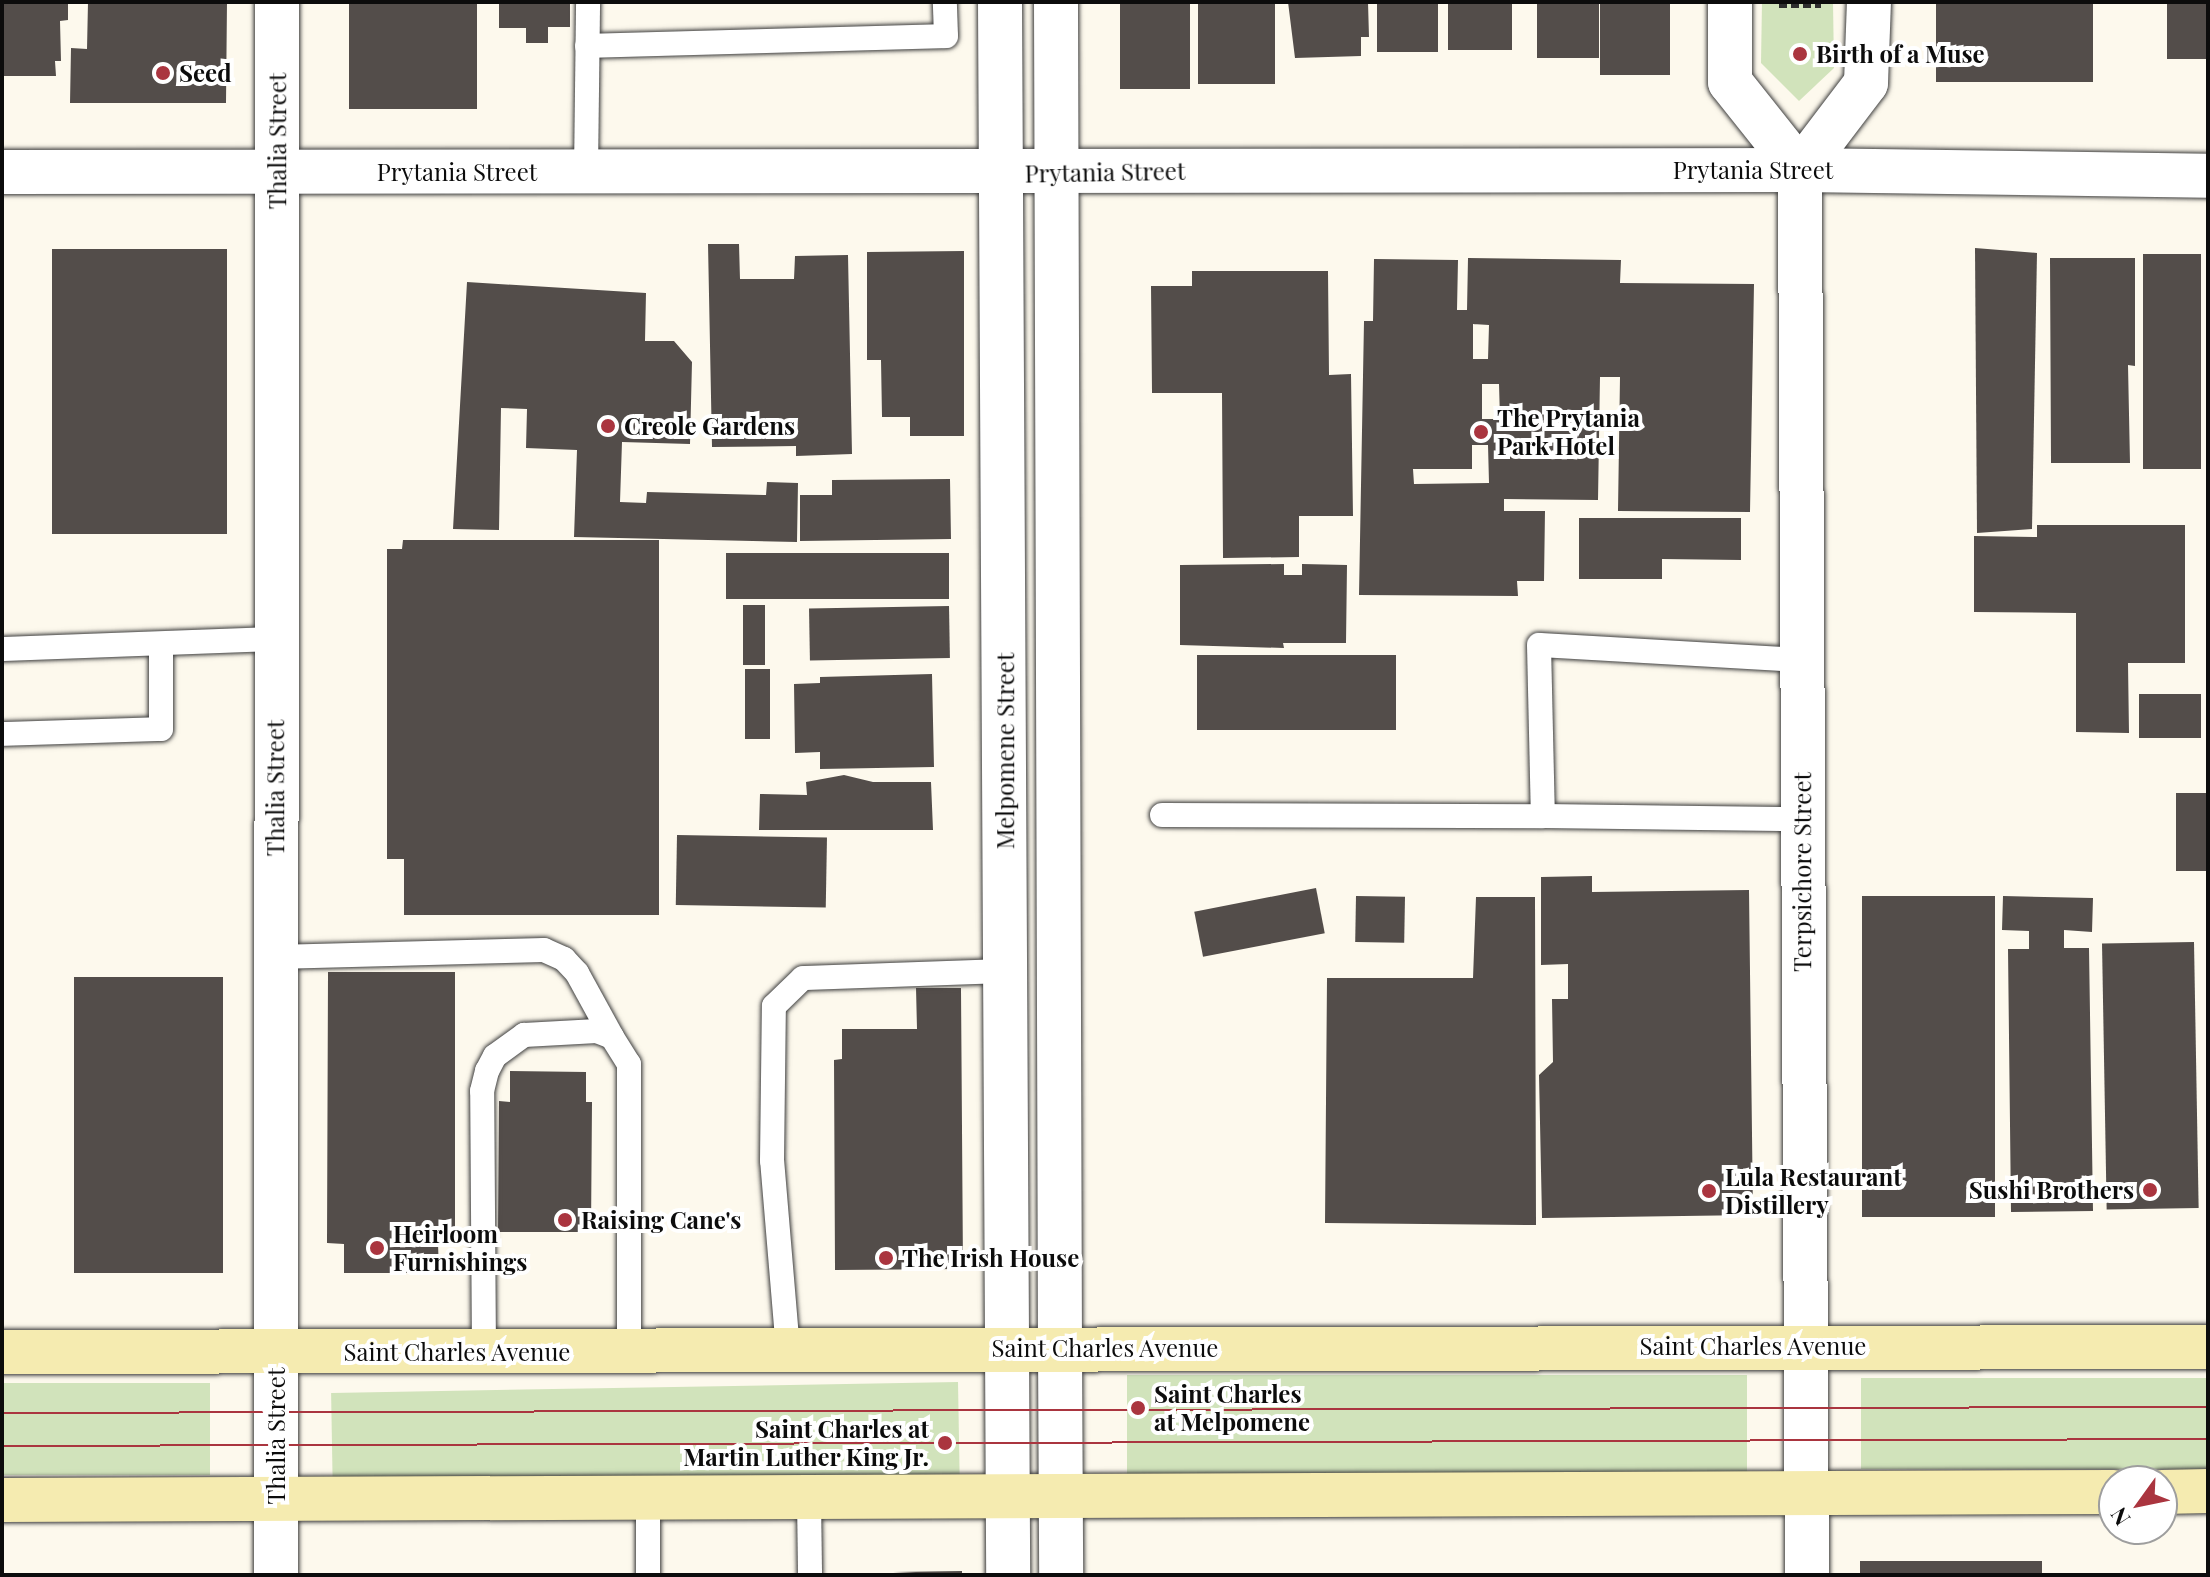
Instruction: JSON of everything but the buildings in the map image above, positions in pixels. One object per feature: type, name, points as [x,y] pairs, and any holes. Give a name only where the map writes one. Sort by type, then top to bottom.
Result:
[{"type":"main road","name":"Saint Charles Avenue","points":[[2,1352],[276,1354],[1804,1345],[2208,1347]]},
{"type":"main road","points":[[2178,1492],[2208,1491]]},
{"type":"main road","points":[[2,1500],[1008,1500],[2098,1492]]},
{"type":"street","name":"Thalia Street","points":[[276,1575],[277,2]]},
{"type":"street","name":"Melpomene Street","points":[[1000,2],[1008,1575]]},
{"type":"street","points":[[1056,2],[1059,172],[1061,1575]]},
{"type":"street","points":[[1730,4],[1730,82],[1800,170],[1866,83],[1869,4]]},
{"type":"street","name":"Prytania Street","points":[[2,172],[1003,174],[1800,170],[2208,176]]},
{"type":"street","name":"Terpsichore Street","points":[[1800,170],[1807,1575]]},
{"type":"lane","points":[[586,172],[588,2]]},
{"type":"lane","points":[[587,46],[946,36],[945,2]]},
{"type":"lane","points":[[2,649],[275,639]]},
{"type":"lane","points":[[2,734],[161,729],[161,645]]},
{"type":"lane","points":[[1543,816],[1539,645],[1801,660]]},
{"type":"lane","points":[[1162,815],[1802,819]]},
{"type":"lane","points":[[275,957],[544,950],[564,959],[577,973],[629,1064],[629,1351]]},
{"type":"lane","points":[[788,1350],[772,1161],[774,1006],[803,978],[1006,971]]},
{"type":"lane","points":[[484,1353],[482,1091],[487,1071],[495,1056],[524,1035],[597,1031],[612,1037]]},
{"type":"lane","points":[[648,1499],[648,1575]]},
{"type":"lane","points":[[809,1499],[810,1575]]},
{"type":"path","points":[[1730,4],[1869,4]]},
{"type":"green space","points":[[1762,2],[1833,2],[1834,68],[1799,101],[1761,63]]},
{"type":"green space","points":[[1127,1375],[1747,1375],[1747,1480],[1127,1480]]},
{"type":"green space","points":[[1861,1378],[2208,1378],[2208,1469],[2178,1469],[2178,1465],[2098,1465],[2098,1469],[1861,1469]]},
{"type":"green space","points":[[958,1382],[960,1474],[333,1485],[331,1393]]},
{"type":"green space","points":[[2,1383],[210,1383],[210,1475],[2,1475]]},
{"type":"tram line","points":[[2,1413],[2208,1407]]},
{"type":"tram line","points":[[2,1446],[2208,1439]]},
{"type":"place","name":"Birth of a Muse","points":[[1800,54]]},
{"type":"place","name":"Seed","points":[[163,73]]},
{"type":"place","name":"Creole Gardens","points":[[608,426]]},
{"type":"place","name":"The Prytania Park Hotel","points":[[1481,432]]},
{"type":"place","name":"Sushi Brothers","points":[[2150,1190]]},
{"type":"place","name":"Lula Restaurant Distillery","points":[[1709,1191]]},
{"type":"place","name":"Raising Cane's","points":[[565,1220]]},
{"type":"place","name":"Heirloom Furnishings","points":[[377,1248]]},
{"type":"place","name":"The Irish House","points":[[886,1258]]},
{"type":"place","name":"Saint Charles at Melpomene","points":[[1138,1408]]},
{"type":"place","name":"Saint Charles at Martin Luther King Jr.","points":[[945,1443]]}]
